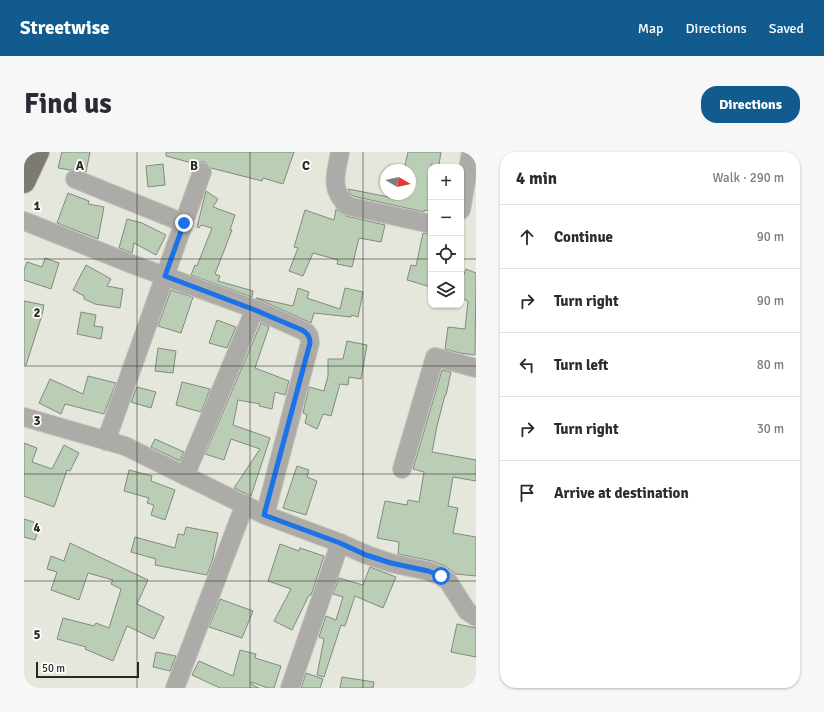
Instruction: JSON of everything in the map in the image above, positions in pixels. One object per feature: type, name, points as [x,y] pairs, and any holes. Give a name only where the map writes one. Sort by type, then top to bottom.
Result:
[{"type":"main road","points":[[26,174],[38,152]]},
{"type":"street","points":[[340,152],[335,179],[336,189],[341,200],[348,206],[428,223]]},
{"type":"street","points":[[463,200],[471,152]]},
{"type":"street","points":[[106,441],[202,172]]},
{"type":"street","points":[[75,179],[184,223]]},
{"type":"street","points":[[464,211],[476,214]]},
{"type":"street","points":[[24,221],[255,310],[306,332],[309,336],[310,343],[264,515]]},
{"type":"street","points":[[185,476],[255,310]]},
{"type":"street","points":[[402,469],[436,357],[476,368]]},
{"type":"street","points":[[24,417],[125,446],[245,504],[264,515],[340,543],[366,555],[428,571],[441,576],[448,581],[467,611],[476,617]]},
{"type":"street","points":[[174,688],[245,504]]},
{"type":"street","points":[[290,688],[340,543]]},
{"type":"building","points":[[62,152],[90,152],[86,172],[79,169],[70,170],[58,168]]},
{"type":"building","points":[[166,152],[294,152],[283,184],[263,178],[262,181],[211,168],[205,162],[196,164],[166,156]]},
{"type":"building","points":[[408,152],[441,152],[439,164],[428,164],[428,211],[424,210],[424,212],[353,196],[348,189],[380,195],[380,200],[416,200],[416,164],[405,164]]},
{"type":"building","points":[[163,164],[165,185],[148,187],[146,166]]},
{"type":"building","points":[[206,191],[218,199],[213,207],[235,215],[230,230],[232,230],[215,274],[220,276],[218,281],[253,291],[252,297],[191,275],[195,265],[197,266],[212,228],[201,225],[199,228],[197,227]]},
{"type":"building","points":[[68,193],[89,201],[88,204],[104,207],[98,239],[57,223]]},
{"type":"building","points":[[336,209],[346,216],[385,225],[381,242],[359,238],[352,267],[337,264],[338,260],[313,253],[303,276],[289,271],[298,248],[294,247],[305,210],[334,220]]},
{"type":"building","points":[[127,219],[142,223],[166,235],[156,255],[134,243],[132,253],[119,248]]},
{"type":"building","points":[[423,233],[428,234],[428,286],[407,280],[411,265],[416,266]]},
{"type":"building","points":[[45,258],[59,263],[51,289],[24,280],[24,270],[27,262],[42,267]]},
{"type":"building","points":[[86,265],[111,279],[107,286],[123,289],[120,308],[95,304],[84,299],[84,296],[73,290]]},
{"type":"building","points":[[466,269],[476,273],[475,355],[445,349],[448,327],[465,329],[468,301],[464,299],[464,274]]},
{"type":"building","points":[[298,288],[309,292],[307,298],[340,309],[345,288],[363,292],[358,317],[351,315],[351,317],[314,313],[311,323],[256,298],[293,306]]},
{"type":"building","points":[[171,290],[193,297],[181,333],[158,326]]},
{"type":"building","points":[[24,301],[44,305],[26,365],[24,364]]},
{"type":"building","points":[[81,312],[96,315],[94,326],[103,327],[101,339],[77,334]]},
{"type":"building","points":[[217,320],[236,327],[227,348],[209,343]]},
{"type":"building","points":[[261,323],[269,327],[255,368],[289,381],[285,395],[275,392],[272,409],[259,406],[260,404],[238,400],[233,425],[270,438],[251,496],[234,488],[260,449],[231,439],[224,460],[205,454]]},
{"type":"building","points":[[347,341],[367,345],[361,379],[349,377],[348,385],[340,384],[331,416],[323,414],[317,429],[305,423],[307,415],[303,413],[309,387],[324,391],[328,376],[328,359],[343,359]]},
{"type":"building","points":[[158,348],[176,351],[173,373],[155,371]]},
{"type":"building","points":[[442,370],[451,372],[432,452],[476,460],[476,481],[453,477],[448,506],[458,508],[453,533],[476,537],[476,576],[456,574],[445,566],[432,561],[398,554],[399,542],[377,538],[385,501],[407,505],[408,500],[419,502],[424,472],[413,469]]},
{"type":"building","points":[[88,376],[116,383],[104,414],[65,404],[61,414],[39,403],[50,379],[83,394]]},
{"type":"building","points":[[182,382],[210,389],[201,412],[176,405]]},
{"type":"building","points":[[137,387],[156,392],[151,408],[131,402]]},
{"type":"building","points":[[155,439],[184,452],[180,461],[151,447]]},
{"type":"building","points":[[24,443],[37,448],[32,462],[52,469],[64,445],[79,453],[70,471],[67,470],[54,507],[24,496]]},
{"type":"building","points":[[297,466],[309,470],[307,477],[317,481],[306,515],[283,508]]},
{"type":"building","points":[[129,470],[152,476],[151,481],[175,490],[165,520],[151,515],[154,505],[147,503],[149,498],[124,491]]},
{"type":"building","points":[[24,519],[40,524],[35,540],[24,537]]},
{"type":"building","points":[[186,527],[218,533],[213,558],[207,575],[155,565],[156,559],[131,552],[135,537],[175,548],[178,534],[184,535]]},
{"type":"building","points":[[70,543],[148,580],[137,604],[164,617],[154,639],[127,626],[113,661],[85,649],[86,647],[57,639],[63,618],[94,626],[96,623],[109,628],[121,589],[111,584],[113,580],[88,573],[79,600],[51,590],[57,572],[47,569],[51,556],[64,561]]},
{"type":"building","points":[[280,544],[299,551],[300,548],[324,556],[311,595],[309,595],[292,630],[274,621],[291,589],[268,581]]},
{"type":"building","points":[[370,567],[396,577],[383,608],[355,596],[345,626],[341,625],[324,677],[317,675],[324,639],[319,637],[326,616],[336,620],[343,597],[333,594],[339,578],[363,585]]},
{"type":"building","points":[[220,599],[253,611],[242,638],[209,627]]},
{"type":"building","points":[[457,624],[476,628],[476,657],[451,652]]},
{"type":"building","points":[[240,650],[256,654],[255,658],[281,666],[274,688],[268,688],[251,682],[251,684],[259,688],[220,688],[192,675],[199,661],[233,676]]},
{"type":"building","points":[[156,652],[176,656],[170,671],[153,667]]},
{"type":"building","points":[[306,673],[323,679],[320,688],[301,688]]},
{"type":"building","points":[[342,677],[374,682],[373,688],[340,688]]},
{"type":"route","points":[[184,223],[165,276],[255,310],[302,330],[306,332],[310,339],[264,515],[340,543],[366,555],[391,563],[428,571],[441,576]]}]
